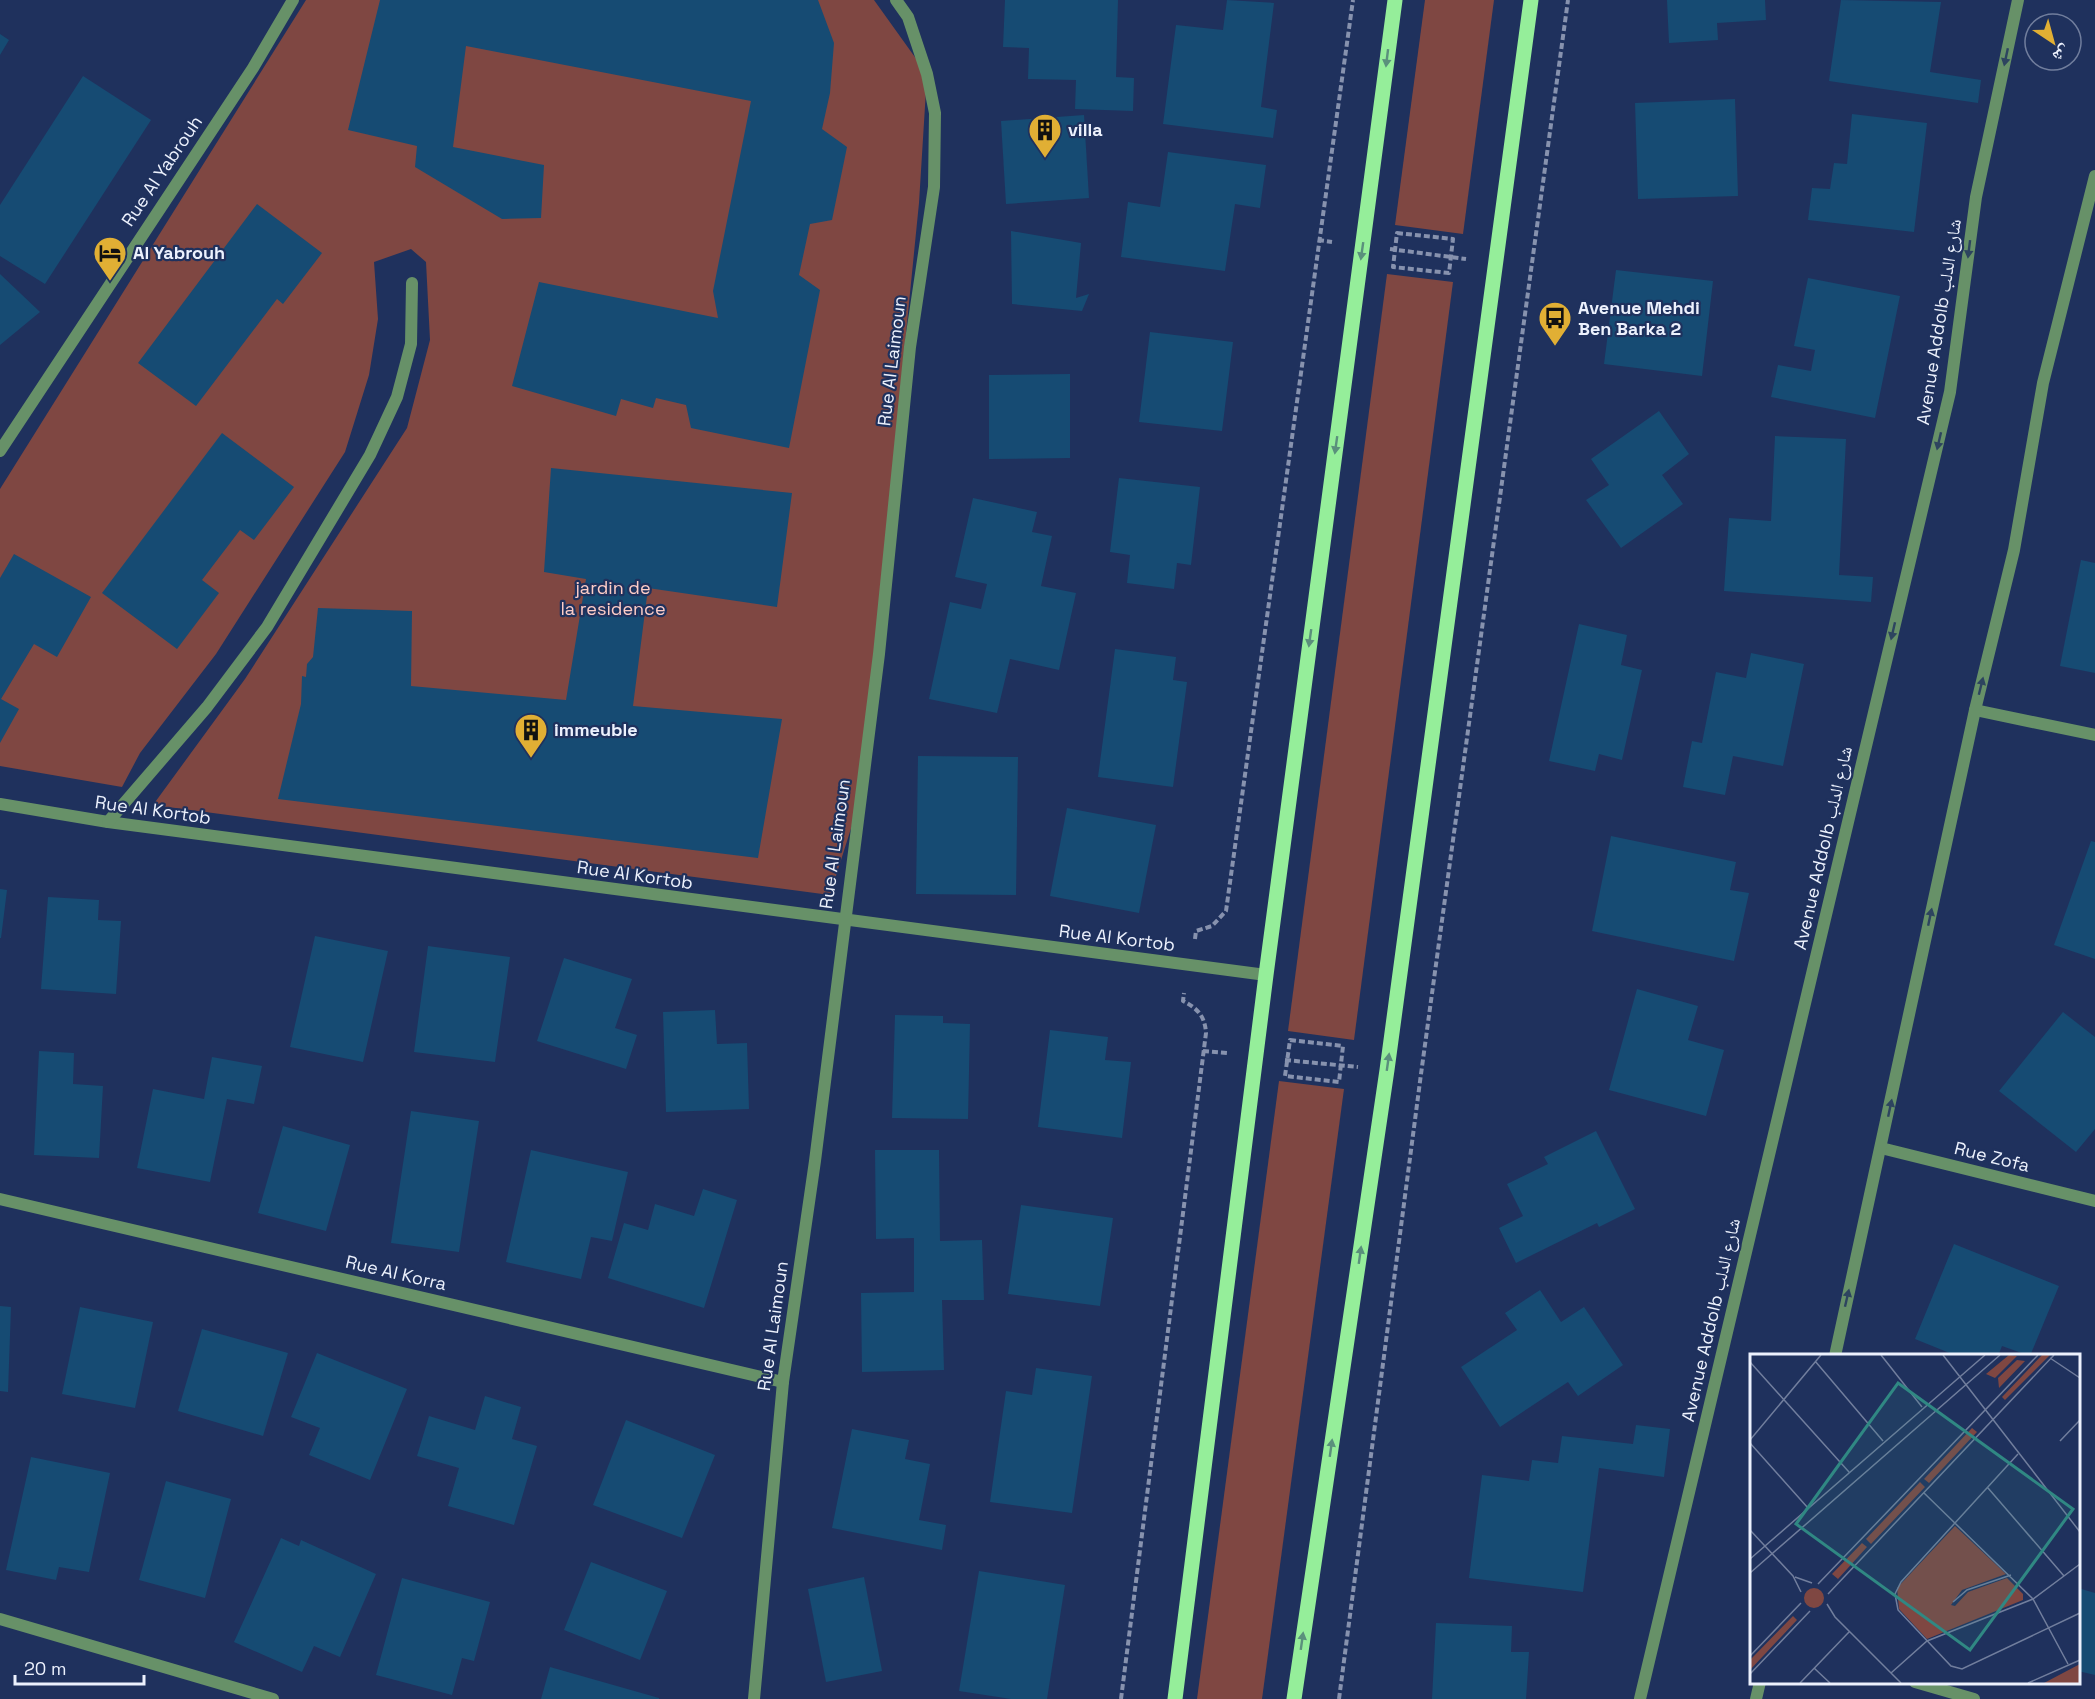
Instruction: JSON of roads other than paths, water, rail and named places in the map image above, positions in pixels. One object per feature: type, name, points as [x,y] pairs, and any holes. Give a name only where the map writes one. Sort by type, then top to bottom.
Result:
[{"type":"main road","points":[[1175,1699],[1266,975],[1395,0]]},
{"type":"main road","points":[[1294,1699],[1387,1070],[1531,0]]},
{"type":"street","name":"Rue Al Yabrouh","points":[[0,452],[253,68],[293,0]]},
{"type":"street","name":"Rue Al Laimoun","points":[[754,1699],[783,1382],[815,1161],[843,921],[879,654],[910,346],[934,188],[935,113],[927,74],[908,17],[896,0]]},
{"type":"street","name":"Avenue Addolb شارع الدلب","points":[[1640,1699],[1950,392],[1976,197],[2018,0]]},
{"type":"street","points":[[1835,1354],[1974,710],[2013,550],[2043,383],[2093,197],[2095,176]]},
{"type":"street","points":[[108,822],[207,707],[267,627],[370,455],[398,397],[411,344],[412,283]]},
{"type":"street","points":[[1974,710],[2095,735]]},
{"type":"street","name":"Rue Al Kortob","points":[[0,804],[108,822],[843,921],[1266,975]]},
{"type":"street","name":"Rue Zofa","points":[[1881,1148],[2095,1202]]},
{"type":"street","name":"Rue Al Korra","points":[[0,1199],[783,1382]]},
{"type":"street","points":[[0,1619],[273,1699]]},
{"type":"street","points":[[1756,1699],[1760,1684]]},
{"type":"street","points":[[1919,1684],[1974,1699]]},
{"type":"place","name":"villa","points":[[1045,159]]},
{"type":"place","name":"Al Yabrouh","points":[[110,282]]},
{"type":"place","name":"Avenue Mehdi Ben Barka 2","points":[[1555,347]]},
{"type":"place","name":"immeuble","points":[[531,759]]},
{"type":"park label","name":"jardin de la residence","points":[[613,598]]}]
